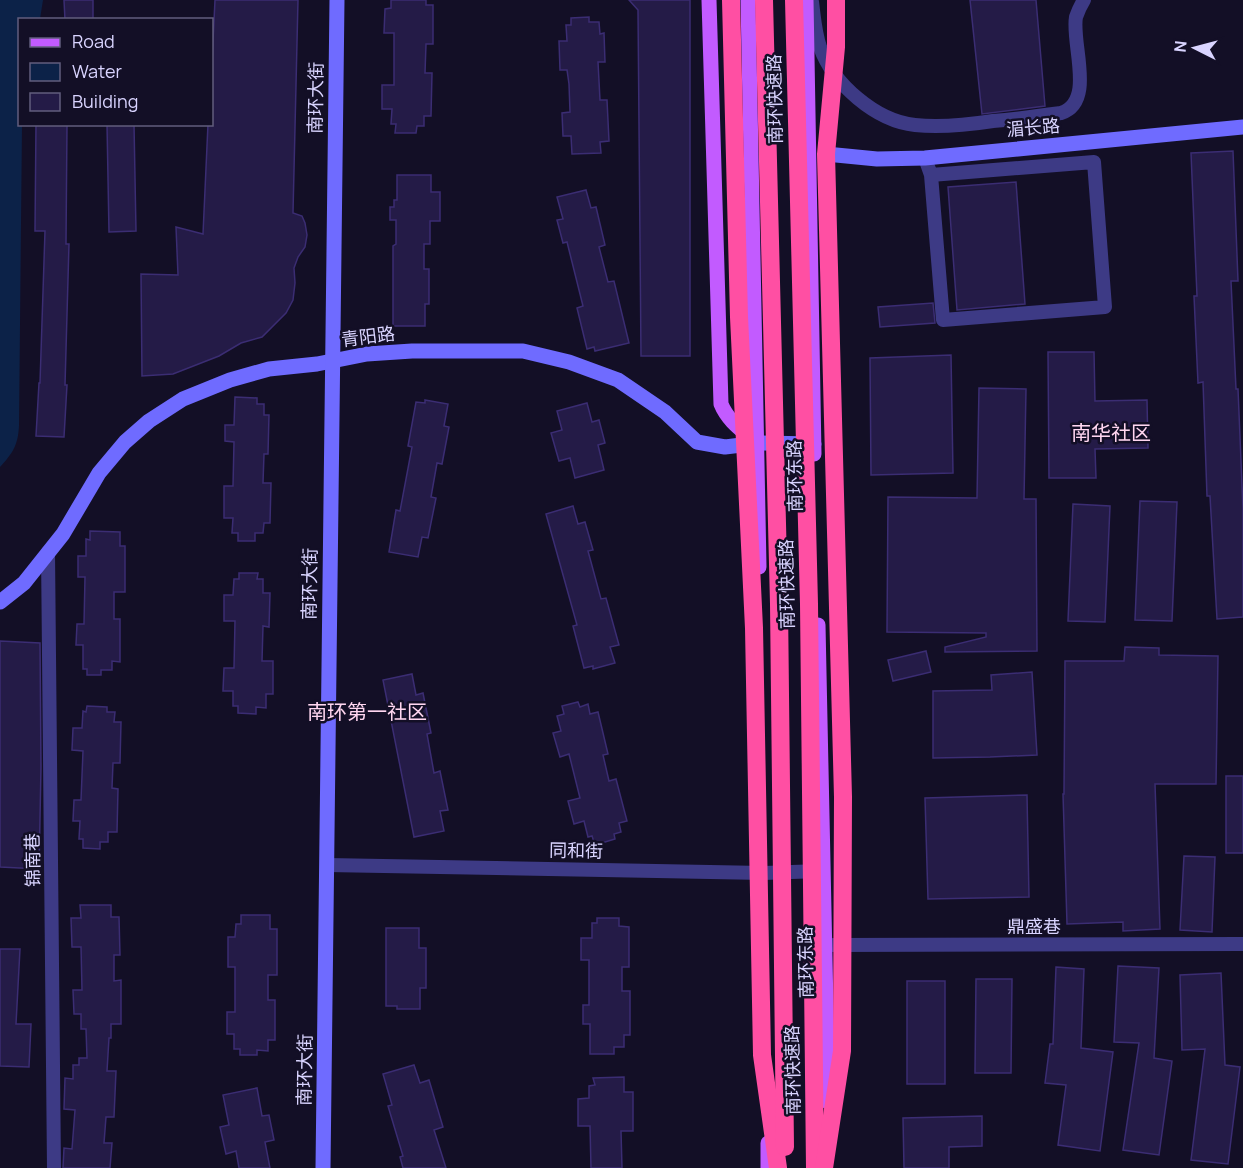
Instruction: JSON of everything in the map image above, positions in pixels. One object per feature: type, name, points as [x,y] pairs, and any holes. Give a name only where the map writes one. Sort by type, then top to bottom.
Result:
[{"type":"highway","points":[[731,0],[739,317],[754,628],[762,1055],[778,1168]]},
{"type":"highway","name":"南环快速路","points":[[764,0],[778,604],[785,1168]]},
{"type":"highway","name":"南环快速路","points":[[794,0],[809,604],[815,1168]]},
{"type":"highway","points":[[824,1168],[842,1051],[843,797],[826,154],[836,47],[836,0]]},
{"type":"main road","points":[[710,0],[721,404],[730,419],[758,443]]},
{"type":"main road","name":"南环东路","points":[[748,0],[758,443],[768,1168]]},
{"type":"main road","name":"南环东路","points":[[806,0],[829,1168]]},
{"type":"main road","points":[[820,738],[847,694],[848,656],[837,313],[837,220],[826,154]]},
{"type":"street","name":"南环大街","points":[[323,1168],[337,0]]},
{"type":"street","points":[[812,0],[814,24],[820,47],[837,78],[850,92],[881,114],[912,125],[931,126],[955,126],[1061,113],[1071,108],[1078,95],[1080,81],[1076,17],[1084,0]]},
{"type":"street","name":"湄长路","points":[[826,154],[877,159],[925,158],[1243,127]]},
{"type":"street","points":[[925,158],[931,176],[943,320],[1105,307],[1094,162],[931,176]]},
{"type":"street","name":"青阳路","points":[[0,602],[24,583],[63,534],[99,473],[125,442],[149,421],[183,399],[230,380],[268,369],[317,364],[368,354],[412,351],[522,351],[569,362],[618,380],[664,412],[697,442],[725,447],[758,443],[814,444]]},
{"type":"street","name":"锦南巷","points":[[48,552],[54,1168]]},
{"type":"street","name":"同和街","points":[[327,865],[764,873],[824,871]]},
{"type":"street","name":"鼎盛巷","points":[[825,945],[1243,944]]},
{"type":"water","points":[[0,0],[43,0],[40,18],[18,18],[18,126],[22,126],[19,426],[14,448],[0,467]]},
{"type":"building","points":[[64,0],[93,0],[93,18],[65,18]]},
{"type":"building","points":[[215,0],[298,0],[293,213],[302,216],[305,223],[307,235],[305,247],[294,268],[293,300],[286,313],[262,337],[241,343],[219,356],[173,374],[142,376],[141,274],[178,275],[176,227],[203,234],[208,126],[213,126]]},
{"type":"building","points":[[391,0],[426,0],[426,5],[433,5],[433,44],[426,44],[425,73],[432,73],[431,116],[424,116],[424,126],[417,126],[416,133],[395,133],[396,124],[391,124],[392,109],[382,109],[382,85],[394,85],[394,33],[384,33],[385,9],[391,8]]},
{"type":"building","points":[[629,0],[690,0],[690,356],[641,356],[638,10]]},
{"type":"building","points":[[970,0],[1036,0],[1045,106],[982,114]]},
{"type":"building","points":[[589,17],[589,22],[599,22],[600,34],[604,33],[605,62],[598,62],[600,100],[607,100],[609,141],[600,142],[601,153],[572,154],[571,136],[563,136],[562,113],[570,112],[569,84],[567,70],[560,70],[559,41],[567,41],[566,25],[571,25],[571,18]]},
{"type":"building","points":[[36,126],[67,126],[66,244],[69,244],[64,437],[36,436],[45,231],[35,231]]},
{"type":"building","points":[[107,126],[134,126],[136,231],[109,232]]},
{"type":"building","points":[[1233,151],[1238,281],[1231,281],[1243,509],[1243,617],[1217,619],[1210,496],[1207,496],[1203,382],[1198,383],[1191,153]]},
{"type":"building","points":[[397,175],[431,175],[431,192],[440,192],[440,221],[430,221],[430,244],[424,244],[424,269],[429,269],[429,304],[425,304],[425,326],[393,326],[393,246],[396,244],[396,220],[390,220],[390,207],[394,207],[394,200],[397,200]]},
{"type":"building","points":[[1016,182],[1025,304],[957,310],[948,187]]},
{"type":"building","points":[[586,190],[591,208],[596,207],[605,245],[599,247],[608,282],[614,281],[629,343],[595,351],[594,347],[587,349],[577,308],[583,306],[567,242],[563,243],[557,220],[563,219],[557,197]]},
{"type":"building","points":[[933,303],[935,323],[880,327],[878,307]]},
{"type":"building","points":[[1048,352],[1094,352],[1095,401],[1147,400],[1148,448],[1095,449],[1096,478],[1049,478]]},
{"type":"building","points":[[951,355],[953,473],[871,475],[870,358]]},
{"type":"building","points":[[979,388],[1026,389],[1024,499],[1036,499],[1037,651],[945,652],[945,647],[986,637],[986,633],[887,632],[888,497],[977,498]]},
{"type":"building","points":[[235,397],[257,398],[257,404],[264,404],[264,415],[269,415],[268,454],[264,454],[263,483],[271,483],[270,523],[264,523],[263,533],[255,533],[255,541],[238,541],[238,533],[232,533],[233,518],[224,518],[224,486],[233,486],[234,442],[225,441],[225,425],[234,425]]},
{"type":"building","points":[[425,400],[448,404],[444,426],[449,427],[442,464],[437,463],[431,497],[436,498],[428,538],[422,537],[418,557],[389,552],[396,510],[400,511],[412,447],[408,446],[416,402],[425,403]]},
{"type":"building","points":[[587,403],[592,422],[599,420],[605,443],[598,445],[604,470],[575,478],[570,458],[559,461],[551,433],[562,430],[557,411]]},
{"type":"building","points":[[1140,501],[1177,502],[1172,621],[1135,620]]},
{"type":"building","points":[[1073,504],[1110,506],[1105,622],[1068,621]]},
{"type":"building","points":[[573,506],[578,524],[585,522],[593,550],[588,551],[601,599],[606,598],[619,645],[610,647],[615,663],[593,669],[593,666],[584,668],[573,626],[577,625],[546,514]]},
{"type":"building","points":[[90,531],[120,532],[120,546],[125,546],[125,592],[114,592],[114,619],[120,619],[120,662],[112,661],[112,670],[101,670],[101,675],[87,675],[87,669],[83,669],[83,645],[76,645],[77,624],[84,624],[85,577],[78,577],[78,556],[86,556],[86,539],[90,540]]},
{"type":"building","points":[[239,573],[258,573],[257,579],[263,579],[263,593],[270,593],[269,627],[263,626],[262,661],[273,661],[273,694],[266,694],[266,708],[256,707],[256,714],[238,713],[238,706],[233,706],[233,691],[223,691],[224,668],[234,668],[235,621],[224,621],[224,595],[233,595],[234,579],[239,579]]},
{"type":"building","points":[[0,641],[40,643],[39,869],[0,867]]},
{"type":"building","points":[[1125,647],[1159,648],[1159,655],[1218,656],[1216,784],[1155,784],[1160,929],[1123,931],[1123,922],[1067,924],[1063,794],[1065,661],[1124,661]]},
{"type":"building","points":[[926,651],[931,672],[893,681],[888,660]]},
{"type":"building","points":[[1032,672],[1037,755],[933,758],[933,691],[992,690],[991,675]]},
{"type":"building","points":[[412,674],[416,695],[423,693],[431,733],[427,734],[434,773],[440,771],[448,810],[440,811],[444,831],[414,837],[383,680]]},
{"type":"building","points":[[578,702],[580,707],[588,704],[590,714],[598,712],[608,754],[603,755],[609,781],[616,779],[627,821],[619,823],[621,832],[614,834],[615,839],[595,845],[592,836],[588,837],[584,821],[574,824],[568,801],[580,798],[569,754],[560,757],[553,733],[561,731],[557,716],[564,714],[562,706]]},
{"type":"building","points":[[87,706],[107,707],[107,712],[115,712],[114,722],[121,722],[120,763],[113,763],[112,788],[118,789],[117,832],[108,832],[108,842],[100,842],[100,849],[83,848],[83,839],[79,839],[80,821],[73,821],[74,800],[81,800],[83,751],[72,750],[73,728],[82,728],[83,711],[86,712]]},
{"type":"building","points":[[1226,776],[1243,776],[1243,853],[1226,853]]},
{"type":"building","points":[[1027,795],[1029,897],[928,899],[925,798]]},
{"type":"building","points":[[1184,856],[1215,857],[1212,932],[1180,930]]},
{"type":"building","points":[[80,905],[111,905],[111,917],[119,917],[120,955],[114,955],[114,981],[121,980],[121,1024],[111,1024],[111,1038],[109,1038],[107,1071],[116,1071],[114,1117],[106,1117],[104,1143],[112,1143],[110,1168],[63,1168],[64,1148],[72,1149],[75,1110],[64,1109],[65,1078],[73,1079],[73,1065],[79,1065],[79,1058],[87,1058],[86,1029],[81,1029],[81,1014],[74,1014],[73,990],[82,990],[81,947],[72,947],[71,918],[81,918]]},
{"type":"building","points":[[241,915],[270,915],[270,929],[277,929],[277,975],[268,975],[268,1000],[275,1000],[275,1040],[268,1040],[268,1051],[257,1050],[257,1055],[240,1055],[240,1049],[234,1049],[234,1034],[227,1034],[227,1012],[235,1012],[235,967],[228,967],[228,937],[235,937],[236,924],[241,924]]},
{"type":"building","points":[[597,918],[619,918],[619,926],[629,927],[629,967],[622,967],[622,991],[630,991],[630,1035],[624,1035],[624,1047],[614,1047],[614,1054],[590,1054],[590,1024],[583,1024],[583,1005],[589,1005],[589,960],[581,960],[581,938],[592,938],[592,923],[597,923]]},
{"type":"building","points":[[386,928],[419,928],[419,948],[426,948],[426,988],[420,988],[420,1009],[397,1009],[397,1006],[386,1006]]},
{"type":"building","points":[[0,949],[20,949],[16,1024],[31,1024],[29,1067],[0,1066]]},
{"type":"building","points":[[1118,966],[1159,968],[1154,1058],[1172,1061],[1159,1155],[1123,1150],[1139,1043],[1114,1042]]},
{"type":"building","points":[[1056,967],[1084,969],[1081,1048],[1113,1052],[1100,1151],[1058,1145],[1066,1085],[1045,1083],[1050,1044],[1053,1044]]},
{"type":"building","points":[[1221,973],[1225,1065],[1240,1067],[1228,1164],[1191,1160],[1205,1049],[1182,1050],[1180,975]]},
{"type":"building","points":[[976,979],[1012,979],[1011,1073],[975,1073]]},
{"type":"building","points":[[907,981],[945,981],[945,1084],[907,1084]]},
{"type":"building","points":[[414,1065],[420,1083],[429,1080],[443,1127],[434,1130],[446,1168],[403,1168],[400,1157],[403,1156],[388,1106],[392,1105],[383,1074]]},
{"type":"building","points":[[624,1077],[624,1092],[633,1092],[633,1131],[621,1131],[622,1168],[591,1168],[590,1126],[578,1126],[578,1099],[589,1098],[589,1086],[595,1085],[593,1078]]},
{"type":"building","points":[[257,1088],[262,1116],[269,1115],[274,1140],[265,1142],[270,1168],[239,1168],[236,1151],[226,1154],[220,1127],[229,1125],[223,1095]]},
{"type":"building","points":[[982,1116],[982,1146],[949,1147],[949,1168],[904,1168],[903,1118]]},
{"type":"district","name":"南华社区","points":[[1111,433]]},
{"type":"district","name":"南环第一社区","points":[[367,712]]}]
